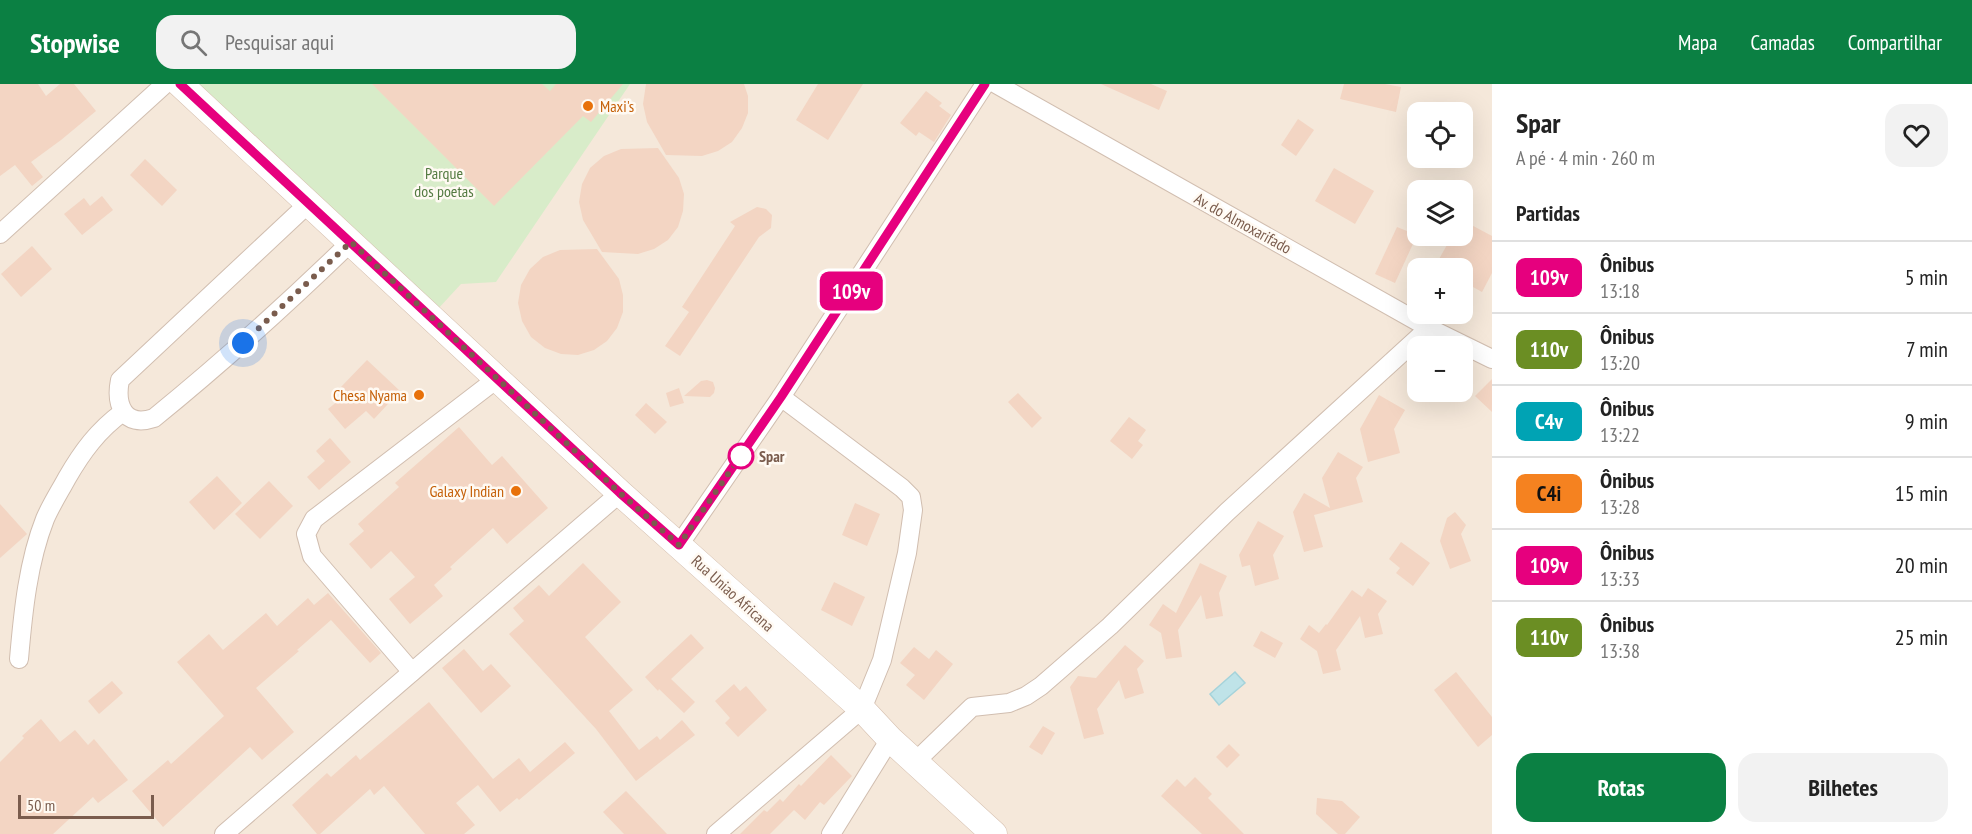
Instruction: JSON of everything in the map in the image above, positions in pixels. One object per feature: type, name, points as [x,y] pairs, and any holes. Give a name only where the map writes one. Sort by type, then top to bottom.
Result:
[{"type":"main road","name":"Rua Uniao Africana","points":[[180,84],[620,493],[862,709],[890,739],[994,834]]},
{"type":"street","points":[[0,234],[165,84]]},
{"type":"street","points":[[679,545],[781,397],[985,84]]},
{"type":"street","name":"Av. do Almoxarifado","points":[[996,84],[1429,328],[1492,359]]},
{"type":"street","points":[[309,203],[120,380],[117,397],[123,412],[132,419],[144,421],[154,418],[213,370],[351,242]]},
{"type":"street","points":[[915,762],[972,706],[1009,703],[1041,686],[1110,626],[1227,512],[1429,328]]},
{"type":"street","points":[[412,672],[312,556],[306,534],[314,519],[498,378]]},
{"type":"street","points":[[716,834],[862,709],[882,660],[907,553],[913,510],[910,497],[902,488],[781,397]]},
{"type":"street","points":[[19,658],[23,610],[45,518],[90,442],[110,421],[123,412]]},
{"type":"street","points":[[224,834],[620,493]]},
{"type":"street","points":[[831,834],[890,739]]},
{"type":"shaded area","points":[[0,84],[1492,84],[1492,834],[0,834]]},
{"type":"green space","name":"Parque dos poetas","points":[[190,84],[630,84],[496,282],[461,284],[437,310]]},
{"type":"water","points":[[1235,672],[1245,683],[1219,705],[1210,694]]},
{"type":"building","points":[[0,84],[38,84],[46,96],[60,84],[74,84],[96,111],[31,162],[43,177],[32,186],[15,165],[0,176]]},
{"type":"building","points":[[372,84],[542,84],[550,91],[556,84],[623,84],[591,122],[583,116],[494,206]]},
{"type":"building","points":[[646,84],[744,84],[748,96],[748,113],[742,128],[732,142],[718,151],[702,156],[666,155],[647,122],[643,104]]},
{"type":"building","points":[[818,84],[863,84],[828,140],[796,120]]},
{"type":"building","points":[[1101,84],[1151,84],[1167,91],[1159,110]]},
{"type":"building","points":[[1344,84],[1385,84],[1401,87],[1396,112],[1340,99]]},
{"type":"building","points":[[926,91],[942,103],[939,106],[951,115],[934,142],[919,132],[916,136],[900,123]]},
{"type":"building","points":[[1298,119],[1314,130],[1296,156],[1281,145]]},
{"type":"building","points":[[658,148],[679,178],[684,194],[683,211],[678,227],[668,240],[654,249],[638,254],[602,252],[583,220],[579,202],[582,184],[590,168],[604,156],[621,149]]},
{"type":"building","points":[[145,159],[177,190],[162,206],[130,175]]},
{"type":"building","points":[[1334,168],[1374,191],[1355,224],[1315,201]]},
{"type":"building","points":[[102,196],[113,210],[82,235],[64,214],[84,198],[90,206]]},
{"type":"building","points":[[757,207],[766,209],[772,215],[771,228],[759,237],[680,356],[665,346],[689,312],[682,307],[735,226],[730,222]]},
{"type":"building","points":[[1473,226],[1492,236],[1492,273],[1482,292],[1473,287],[1473,258],[1440,258],[1446,246],[1473,246]]},
{"type":"building","points":[[1397,227],[1407,231],[1407,246],[1412,246],[1395,283],[1375,274]]},
{"type":"building","points":[[32,246],[52,269],[21,297],[1,274]]},
{"type":"building","points":[[597,249],[619,279],[623,295],[623,312],[617,328],[607,341],[594,350],[578,355],[561,354],[545,348],[531,337],[522,321],[518,303],[521,285],[530,269],[543,257],[560,250]]},
{"type":"building","points":[[367,360],[400,391],[374,419],[366,411],[345,429],[328,409],[348,393],[341,387]]},
{"type":"building","points":[[1492,379],[1492,412],[1475,396]]},
{"type":"building","points":[[701,381],[713,382],[715,388],[710,397],[684,396]]},
{"type":"building","points":[[679,388],[684,403],[670,407],[666,393]]},
{"type":"building","points":[[1018,393],[1042,418],[1032,428],[1008,402]]},
{"type":"building","points":[[1379,395],[1405,410],[1394,429],[1400,453],[1368,462],[1360,429]]},
{"type":"building","points":[[646,403],[667,422],[655,434],[635,415]]},
{"type":"building","points":[[1129,417],[1146,430],[1138,441],[1143,445],[1132,459],[1110,441]]},
{"type":"building","points":[[459,427],[492,465],[502,456],[548,508],[507,544],[493,528],[450,567],[452,569],[434,585],[443,596],[410,624],[389,599],[415,577],[391,551],[371,569],[349,544],[364,531],[358,524],[399,487],[395,483]]},
{"type":"building","points":[[330,438],[351,462],[319,490],[307,477],[325,461],[316,451]]},
{"type":"building","points":[[1338,452],[1363,467],[1356,478],[1363,502],[1314,515],[1323,547],[1304,552],[1293,512],[1304,493],[1330,508],[1322,478]]},
{"type":"building","points":[[217,476],[242,503],[214,530],[189,502]]},
{"type":"building","points":[[269,481],[293,506],[260,539],[235,514]]},
{"type":"building","points":[[855,503],[880,514],[867,546],[842,535]]},
{"type":"building","points":[[0,504],[27,534],[0,558]]},
{"type":"building","points":[[1455,512],[1466,525],[1461,534],[1471,561],[1450,569],[1440,541],[1447,518]]},
{"type":"building","points":[[1258,521],[1284,536],[1273,555],[1279,579],[1255,586],[1250,565],[1242,567],[1239,555]]},
{"type":"building","points":[[1401,542],[1430,563],[1413,586],[1396,573],[1400,568],[1389,559]]},
{"type":"building","points":[[583,563],[621,602],[585,637],[633,690],[609,711],[639,750],[657,736],[660,740],[682,720],[695,735],[636,781],[596,729],[509,634],[524,621],[513,608],[539,585],[549,596]]},
{"type":"building","points":[[1200,563],[1227,576],[1219,593],[1223,616],[1206,619],[1201,595],[1178,630],[1182,657],[1166,659],[1161,633],[1149,625],[1163,604],[1176,613]]},
{"type":"building","points":[[834,582],[865,597],[852,626],[821,610]]},
{"type":"building","points":[[1368,588],[1387,601],[1378,614],[1383,634],[1365,638],[1360,616],[1336,650],[1341,670],[1323,674],[1317,651],[1300,639],[1309,625],[1319,633],[1352,590],[1362,597]]},
{"type":"building","points":[[328,593],[381,653],[370,663],[331,620],[256,688],[294,732],[262,760],[250,747],[163,827],[132,791],[168,760],[171,764],[224,716],[177,662],[209,634],[223,650],[266,613],[277,626],[308,598],[314,605]]},
{"type":"building","points":[[1261,631],[1283,643],[1275,658],[1253,646]]},
{"type":"building","points":[[691,634],[704,648],[671,679],[695,702],[684,713],[645,677]]},
{"type":"building","points":[[1125,645],[1144,661],[1137,669],[1144,693],[1125,699],[1119,680],[1097,709],[1104,734],[1084,739],[1070,687],[1078,676],[1096,678]]},
{"type":"building","points":[[914,647],[929,659],[936,650],[953,664],[924,700],[906,685],[915,675],[900,663]]},
{"type":"building","points":[[464,649],[483,671],[491,664],[511,686],[481,713],[442,668]]},
{"type":"building","points":[[1456,672],[1492,717],[1492,735],[1478,747],[1434,690]]},
{"type":"building","points":[[112,681],[123,693],[99,714],[88,701]]},
{"type":"building","points":[[734,684],[740,691],[746,686],[767,710],[738,737],[725,723],[730,718],[715,701]]},
{"type":"building","points":[[429,702],[493,779],[519,758],[530,772],[565,742],[575,753],[519,800],[517,798],[500,812],[478,785],[456,803],[475,825],[464,834],[425,834],[384,786],[374,795],[370,789],[320,834],[317,834],[292,805],[327,773],[331,777],[356,755],[360,760]]},
{"type":"building","points":[[41,719],[60,742],[75,730],[88,745],[94,739],[128,780],[98,803],[93,797],[53,834],[0,834],[0,762],[24,738],[22,736]]},
{"type":"building","points":[[1043,726],[1055,733],[1042,755],[1029,747]]},
{"type":"building","points":[[1229,744],[1240,755],[1227,768],[1216,757]]},
{"type":"building","points":[[831,755],[852,776],[824,805],[820,802],[805,820],[794,810],[770,834],[740,834],[764,810],[767,812],[780,799],[783,802]]},
{"type":"building","points":[[1195,777],[1212,794],[1208,798],[1244,834],[1202,834],[1161,796],[1177,779],[1185,787]]},
{"type":"building","points":[[626,791],[667,834],[624,834],[603,812]]},
{"type":"building","points":[[1317,798],[1342,801],[1360,817],[1345,834],[1338,834],[1316,814]]},
{"type":"bus line","name":"109v","points":[[180,84],[620,493],[679,545],[781,397],[985,84]]},
{"type":"place","name":"Maxi's","points":[[588,106]]},
{"type":"place","name":"Chesa Nyama","points":[[419,395]]},
{"type":"place","name":"Spar","points":[[741,456]]},
{"type":"place","name":"Galaxy Indian","points":[[516,491]]},
{"type":"route","points":[[243,343],[351,242],[620,493],[679,545],[742,454],[741,456]]}]
